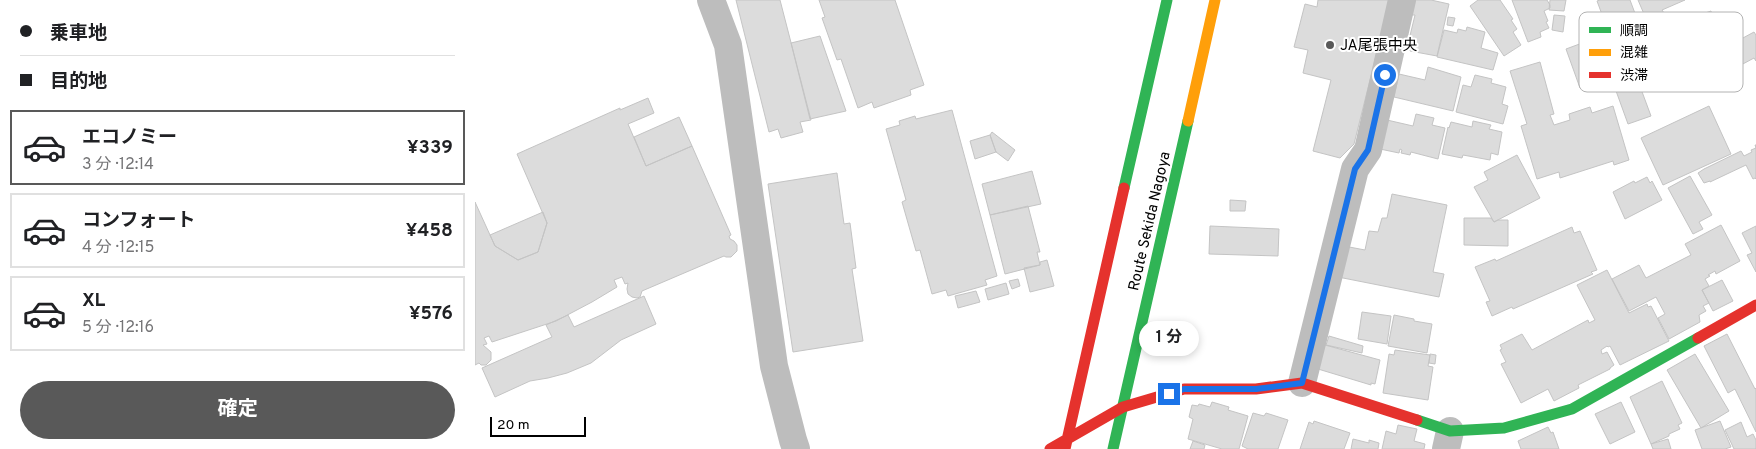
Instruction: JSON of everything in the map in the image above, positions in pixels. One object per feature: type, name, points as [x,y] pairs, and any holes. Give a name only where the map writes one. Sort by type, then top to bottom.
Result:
[{"type":"main road","name":"Route Sekida Nagoya","points":[[1066,444],[1167,0]]},
{"type":"main road","name":"Route Sekida Nagoya","points":[[1113,449],[1215,0]]},
{"type":"main road","points":[[1050,449],[1066,444],[1123,407],[1184,389],[1256,389],[1302,383],[1448,440],[1504,428],[1572,409],[1756,304]]},
{"type":"street","points":[[711,0],[728,45],[774,366],[796,449]]},
{"type":"street","points":[[1302,383],[1355,169],[1368,150],[1402,0]]},
{"type":"building","points":[[736,0],[780,0],[811,120],[800,122],[803,132],[781,138],[778,129],[769,132]]},
{"type":"building","points":[[819,0],[895,0],[924,85],[910,90],[911,95],[874,108],[872,102],[858,108],[841,59],[837,60],[822,18],[825,17]]},
{"type":"building","points":[[1318,0],[1390,0],[1354,144],[1340,158],[1313,151],[1331,80],[1303,73],[1308,50],[1294,47],[1305,4],[1317,7]]},
{"type":"building","points":[[1415,0],[1431,0],[1449,4],[1437,56],[1410,51],[1411,45],[1408,44],[1415,15],[1412,15]]},
{"type":"building","points":[[1478,0],[1500,0],[1513,19],[1511,20],[1517,29],[1513,32],[1521,45],[1504,56],[1470,6]]},
{"type":"building","points":[[1512,0],[1547,0],[1550,8],[1544,11],[1549,28],[1540,32],[1541,37],[1528,42]]},
{"type":"building","points":[[1550,0],[1566,0],[1564,11],[1549,10]]},
{"type":"building","points":[[1630,0],[1634,12],[1601,12],[1597,1]]},
{"type":"building","points":[[1638,0],[1685,0],[1662,10],[1663,12],[1643,12]]},
{"type":"building","points":[[1554,15],[1565,16],[1563,32],[1552,30]]},
{"type":"building","points":[[1448,17],[1455,18],[1453,26],[1447,25]]},
{"type":"building","points":[[1467,27],[1485,32],[1481,48],[1498,53],[1493,70],[1437,57],[1444,30],[1457,33],[1458,29],[1466,31]]},
{"type":"building","points":[[1754,32],[1756,35],[1756,61],[1754,58],[1743,64],[1743,38]]},
{"type":"building","points":[[820,36],[846,111],[810,119],[791,43]]},
{"type":"building","points":[[1579,44],[1579,85],[1566,49]]},
{"type":"building","points":[[1540,62],[1554,114],[1550,115],[1554,125],[1570,120],[1569,114],[1590,107],[1592,113],[1613,106],[1629,160],[1614,165],[1613,161],[1560,178],[1559,172],[1537,179],[1521,126],[1527,124],[1510,71]]},
{"type":"building","points":[[1428,67],[1461,77],[1453,111],[1394,97],[1399,74],[1425,80]]},
{"type":"building","points":[[1475,75],[1492,79],[1491,83],[1506,87],[1502,104],[1508,106],[1503,124],[1456,112],[1463,85],[1471,87]]},
{"type":"building","points":[[1616,92],[1642,92],[1651,116],[1628,124]]},
{"type":"building","points":[[648,98],[654,113],[628,124],[646,166],[692,146],[731,235],[729,236],[730,239],[737,245],[737,251],[731,257],[724,256],[642,291],[640,297],[637,298],[628,294],[628,283],[625,284],[622,277],[614,280],[617,287],[556,321],[492,342],[489,336],[484,338],[487,344],[483,345],[491,352],[491,360],[486,365],[479,363],[475,365],[475,202],[495,246],[518,260],[538,252],[547,223],[517,154],[620,108],[620,110]]},
{"type":"building","points":[[1709,106],[1731,154],[1663,185],[1641,138]]},
{"type":"building","points":[[952,110],[997,276],[985,280],[987,285],[948,296],[946,290],[932,294],[920,250],[916,251],[902,202],[906,200],[886,129],[900,125],[899,121],[915,116],[916,119]]},
{"type":"building","points":[[1416,114],[1434,118],[1432,125],[1445,128],[1438,159],[1411,152],[1410,155],[1401,153],[1402,150],[1400,149],[1399,153],[1380,149],[1387,120],[1413,126]]},
{"type":"building","points":[[679,117],[692,146],[646,166],[634,137]]},
{"type":"building","points":[[1473,121],[1491,125],[1489,129],[1502,132],[1498,155],[1491,153],[1490,160],[1463,155],[1462,158],[1442,154],[1448,127],[1451,122],[1472,127]]},
{"type":"building","points":[[992,132],[1015,150],[1008,161],[996,152],[990,135]]},
{"type":"building","points":[[990,135],[996,152],[975,159],[970,141]]},
{"type":"building","points":[[1756,148],[1756,179],[1753,179],[1746,165],[1704,183],[1698,173],[1741,151],[1744,156]]},
{"type":"building","points":[[1517,155],[1540,198],[1494,222],[1474,187],[1488,180],[1484,172]]},
{"type":"building","points":[[1032,171],[1041,204],[990,215],[982,184]]},
{"type":"building","points":[[837,173],[844,224],[850,223],[856,268],[852,269],[863,341],[793,352],[768,184]]},
{"type":"building","points":[[1690,176],[1712,215],[1699,222],[1703,229],[1693,234],[1668,188]]},
{"type":"building","points":[[1647,177],[1650,183],[1652,181],[1662,200],[1625,219],[1613,192],[1634,181],[1635,183]]},
{"type":"building","points":[[1392,194],[1447,205],[1433,272],[1444,274],[1439,297],[1338,277],[1344,246],[1365,250],[1369,231],[1378,232],[1382,218],[1387,218]]},
{"type":"building","points":[[1230,200],[1246,201],[1245,211],[1230,211]]},
{"type":"building","points":[[1028,206],[1040,252],[1037,252],[1040,265],[1005,274],[990,215]]},
{"type":"building","points":[[543,212],[547,223],[538,252],[518,260],[495,246],[490,235]]},
{"type":"building","points":[[1464,218],[1491,218],[1494,222],[1508,220],[1508,246],[1464,245]]},
{"type":"building","points":[[1721,225],[1740,261],[1716,274],[1715,271],[1705,279],[1709,286],[1702,290],[1709,303],[1703,306],[1706,311],[1699,315],[1700,322],[1669,339],[1658,318],[1665,314],[1656,297],[1629,311],[1612,279],[1639,265],[1646,278],[1691,255],[1685,244]]},
{"type":"building","points":[[1210,226],[1279,229],[1278,256],[1209,254]]},
{"type":"building","points":[[1756,226],[1756,272],[1747,255],[1752,253],[1742,233]]},
{"type":"building","points":[[1572,227],[1574,233],[1580,231],[1597,270],[1591,272],[1593,274],[1513,309],[1512,307],[1492,316],[1486,302],[1490,301],[1475,267],[1495,259],[1496,261]]},
{"type":"building","points":[[1047,260],[1054,286],[1030,292],[1024,268],[1040,265],[1040,262]]},
{"type":"building","points":[[1607,270],[1629,313],[1647,304],[1648,307],[1651,306],[1669,341],[1620,365],[1610,346],[1607,346],[1601,350],[1602,354],[1607,352],[1614,365],[1610,369],[1578,385],[1579,388],[1554,401],[1548,389],[1521,403],[1501,364],[1506,362],[1500,350],[1502,349],[1500,345],[1522,334],[1532,350],[1588,320],[1589,323],[1595,320],[1577,285]]},
{"type":"building","points":[[1018,279],[1020,286],[1012,289],[1009,281]]},
{"type":"building","points":[[1722,280],[1733,301],[1713,311],[1702,290]]},
{"type":"building","points":[[1006,283],[1009,294],[988,300],[985,289]]},
{"type":"building","points":[[976,291],[980,302],[958,308],[955,296]]},
{"type":"building","points":[[644,296],[656,324],[621,340],[591,363],[567,373],[530,381],[495,397],[482,368],[552,337],[546,325],[568,315],[574,327]]},
{"type":"building","points":[[1362,312],[1391,316],[1387,344],[1358,339]]},
{"type":"building","points":[[1394,315],[1432,324],[1427,353],[1388,346]]},
{"type":"building","points":[[1727,334],[1756,388],[1756,432],[1735,389],[1728,393],[1704,346]]},
{"type":"building","points":[[1329,336],[1363,346],[1362,353],[1326,345]]},
{"type":"building","points":[[1325,345],[1380,360],[1375,384],[1371,383],[1371,385],[1318,369]]},
{"type":"building","points":[[1395,350],[1430,355],[1428,366],[1433,367],[1428,400],[1383,393],[1389,354],[1394,355]]},
{"type":"building","points":[[1430,354],[1436,355],[1435,364],[1429,363]]},
{"type":"building","points":[[1695,354],[1729,411],[1701,428],[1667,370]]},
{"type":"building","points":[[1662,381],[1682,423],[1678,425],[1680,429],[1651,444],[1630,397]]},
{"type":"building","points":[[1212,402],[1229,407],[1228,410],[1248,416],[1239,449],[1222,449],[1188,439],[1193,419],[1189,417],[1192,405],[1198,406],[1199,404],[1210,407]]},
{"type":"building","points":[[1621,402],[1635,432],[1610,444],[1595,414]]},
{"type":"building","points":[[1253,413],[1264,416],[1266,413],[1288,420],[1278,449],[1248,449],[1242,446]]},
{"type":"building","points":[[1314,421],[1350,433],[1344,449],[1300,449],[1309,422],[1313,424]]},
{"type":"building","points":[[1720,421],[1731,447],[1725,449],[1702,449],[1695,430]]},
{"type":"building","points":[[1741,422],[1747,437],[1753,434],[1756,440],[1756,449],[1734,449],[1725,430]]},
{"type":"building","points":[[1398,425],[1417,429],[1414,441],[1425,444],[1424,449],[1382,449],[1386,431],[1396,434]]},
{"type":"building","points":[[1548,427],[1551,433],[1553,432],[1559,449],[1521,449],[1518,441]]},
{"type":"building","points":[[1353,439],[1369,443],[1369,440],[1379,443],[1378,449],[1351,449]]},
{"type":"building","points":[[1668,439],[1671,449],[1653,449],[1651,444]]},
{"type":"building","points":[[1193,441],[1205,445],[1204,449],[1190,449]]},
{"type":"traffic: fast","points":[[1124,188],[1167,0]]},
{"type":"traffic: fast","points":[[1113,449],[1188,121]]},
{"type":"traffic: fast","points":[[1417,420],[1450,431],[1504,428],[1572,409],[1698,338]]},
{"type":"traffic: slow","points":[[1188,121],[1215,0]]},
{"type":"traffic: jam","points":[[1065,449],[1124,188]]},
{"type":"traffic: jam","points":[[1698,338],[1756,305]]},
{"type":"traffic: jam","points":[[1050,449],[1123,407],[1184,389],[1256,389],[1302,383],[1417,420]]},
{"type":"place","name":"JA尾張中央","points":[[1330,45]]},
{"type":"route","points":[[1169,394],[1184,389],[1256,389],[1302,383],[1355,169],[1368,150],[1385,75]]}]
